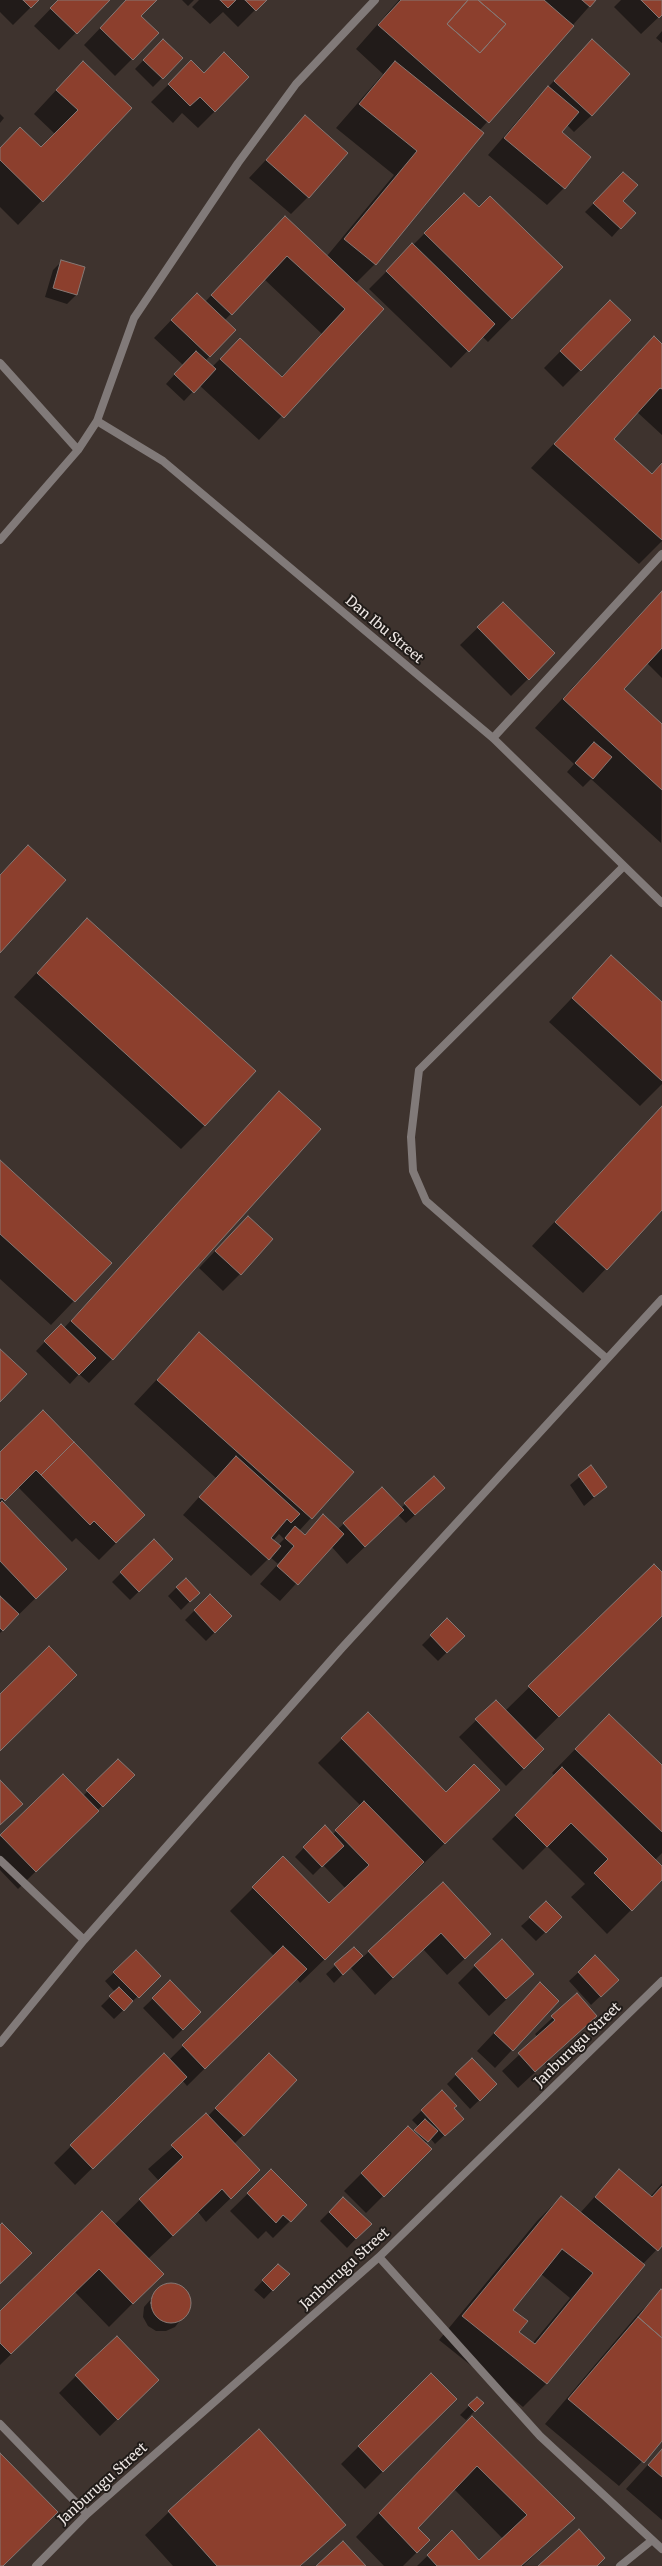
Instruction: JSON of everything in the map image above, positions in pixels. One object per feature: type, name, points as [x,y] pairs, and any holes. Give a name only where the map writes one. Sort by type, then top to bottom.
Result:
[{"type":"street","points":[[0,540],[78,450],[97,421],[134,318],[238,163],[296,84],[375,0]]},
{"type":"street","points":[[0,363],[78,450]]},
{"type":"street","name":"Dan Ibu Street","points":[[97,421],[163,461],[492,738],[623,867],[662,903]]},
{"type":"street","points":[[492,738],[662,554]]},
{"type":"street","points":[[606,1358],[426,1200],[413,1171],[411,1137],[419,1070],[623,867]]},
{"type":"street","points":[[0,2043],[84,1940],[340,1649],[606,1358],[662,1299]]},
{"type":"street","points":[[0,1860],[84,1940]]},
{"type":"street","name":"Janburugu Street","points":[[36,2566],[87,2514],[379,2257],[662,1981]]},
{"type":"street","points":[[379,2257],[540,2436],[651,2541],[662,2549]]},
{"type":"street","points":[[0,2424],[87,2514]]},
{"type":"street","points":[[620,2566],[651,2541]]},
{"type":"building","points":[[23,0],[39,0],[31,8]]},
{"type":"building","points":[[58,0],[110,0],[77,34],[50,8]]},
{"type":"building","points":[[126,0],[157,0],[141,16],[159,33],[133,60],[100,28]]},
{"type":"building","points":[[220,0],[236,0],[228,8]]},
{"type":"building","points":[[245,0],[267,0],[256,11]]},
{"type":"building","points":[[401,0],[468,0],[447,24],[480,53],[506,24],[478,0],[544,0],[574,26],[489,123],[378,25]]},
{"type":"building","points":[[468,0],[478,0],[506,24],[480,53],[447,24]]},
{"type":"building","points":[[582,0],[596,0],[590,7]]},
{"type":"building","points":[[641,0],[662,0],[662,15],[659,18]]},
{"type":"building","points":[[163,39],[183,58],[163,79],[143,60]]},
{"type":"building","points":[[592,39],[630,74],[592,116],[554,81]]},
{"type":"building","points":[[224,52],[249,77],[215,112],[200,97],[190,106],[168,84],[191,60],[204,73]]},
{"type":"building","points":[[83,61],[132,108],[43,202],[0,160],[0,148],[20,127],[41,147],[78,110],[56,90]]},
{"type":"building","points":[[395,61],[484,133],[376,265],[344,239],[417,151],[359,104]]},
{"type":"building","points":[[548,86],[579,112],[562,132],[591,157],[565,189],[504,138]]},
{"type":"building","points":[[305,115],[348,153],[309,198],[266,160]]},
{"type":"building","points":[[623,172],[638,185],[623,201],[636,213],[621,229],[593,203]]},
{"type":"building","points":[[464,193],[479,207],[490,196],[563,267],[512,319],[424,233]]},
{"type":"building","points":[[285,216],[384,309],[284,418],[220,359],[240,338],[282,377],[345,309],[287,256],[232,315],[211,295]]},
{"type":"building","points":[[412,243],[495,324],[469,352],[386,271]]},
{"type":"building","points":[[61,260],[85,267],[77,295],[53,288]]},
{"type":"building","points":[[197,293],[236,330],[210,357],[171,320]]},
{"type":"building","points":[[610,300],[631,320],[581,371],[560,351]]},
{"type":"building","points":[[654,336],[662,344],[662,389],[660,388],[614,439],[652,474],[662,463],[662,540],[554,444]]},
{"type":"building","points":[[196,351],[216,369],[194,393],[174,374]]},
{"type":"building","points":[[662,591],[662,648],[624,689],[662,724],[662,790],[563,699]]},
{"type":"building","points":[[503,602],[555,653],[529,680],[477,627]]},
{"type":"building","points":[[594,742],[612,757],[593,779],[575,763]]},
{"type":"building","points":[[28,845],[66,880],[0,953],[0,875]]},
{"type":"building","points":[[87,918],[256,1071],[205,1126],[37,973]]},
{"type":"building","points":[[611,955],[662,1002],[662,1081],[572,998]]},
{"type":"building","points":[[279,1091],[321,1129],[113,1360],[71,1321]]},
{"type":"building","points":[[662,1106],[662,1210],[607,1270],[555,1222]]},
{"type":"building","points":[[0,1160],[112,1263],[75,1302],[0,1234]]},
{"type":"building","points":[[248,1216],[273,1239],[241,1275],[215,1251]]},
{"type":"building","points":[[61,1324],[96,1358],[79,1375],[44,1341]]},
{"type":"building","points":[[199,1332],[354,1472],[312,1519],[157,1380]]},
{"type":"building","points":[[0,1349],[27,1374],[0,1402]]},
{"type":"building","points":[[43,1410],[74,1442],[41,1475],[36,1470],[5,1501],[2,1498],[0,1499],[0,1452]]},
{"type":"building","points":[[74,1442],[145,1515],[116,1543],[94,1521],[90,1525],[41,1475]]},
{"type":"building","points":[[236,1456],[300,1514],[291,1523],[287,1519],[271,1538],[281,1546],[269,1560],[199,1497]]},
{"type":"building","points":[[591,1465],[607,1487],[594,1497],[578,1475]]},
{"type":"building","points":[[434,1476],[445,1488],[415,1515],[404,1503]]},
{"type":"building","points":[[382,1487],[404,1510],[365,1547],[343,1523]]},
{"type":"building","points":[[2,1501],[67,1569],[36,1599],[0,1561],[0,1503]]},
{"type":"building","points":[[323,1514],[344,1534],[298,1585],[277,1566],[294,1546],[285,1538],[295,1526],[305,1535]]},
{"type":"building","points":[[154,1539],[173,1559],[139,1592],[120,1572]]},
{"type":"building","points":[[654,1564],[662,1572],[662,1616],[559,1717],[528,1686]]},
{"type":"building","points":[[186,1578],[200,1593],[190,1602],[176,1587]]},
{"type":"building","points":[[210,1594],[232,1616],[215,1633],[194,1610]]},
{"type":"building","points":[[0,1596],[19,1614],[3,1631],[0,1628]]},
{"type":"building","points":[[447,1618],[465,1636],[447,1653],[430,1635]]},
{"type":"building","points":[[49,1646],[77,1675],[0,1751],[0,1694]]},
{"type":"building","points":[[496,1700],[544,1749],[524,1769],[475,1719]]},
{"type":"building","points":[[368,1712],[446,1792],[474,1764],[500,1790],[445,1844],[341,1738]]},
{"type":"building","points":[[609,1714],[662,1765],[662,1832],[575,1749]]},
{"type":"building","points":[[118,1759],[135,1775],[103,1807],[86,1790]]},
{"type":"building","points":[[562,1767],[662,1866],[662,1880],[632,1911],[594,1873],[608,1859],[571,1823],[547,1847],[515,1815]]},
{"type":"building","points":[[63,1774],[99,1811],[36,1872],[0,1835]]},
{"type":"building","points":[[0,1780],[23,1804],[0,1825]]},
{"type":"building","points":[[364,1801],[424,1862],[325,1960],[252,1887],[283,1856],[329,1903],[369,1865],[335,1830]]},
{"type":"building","points":[[325,1825],[344,1846],[322,1867],[303,1847]]},
{"type":"building","points":[[443,1882],[491,1934],[465,1959],[441,1933],[393,1978],[368,1951]]},
{"type":"building","points":[[546,1901],[562,1917],[546,1933],[529,1917]]},
{"type":"building","points":[[502,1939],[534,1974],[506,1999],[474,1965]]},
{"type":"building","points":[[283,1946],[307,1969],[205,2069],[182,2045]]},
{"type":"building","points":[[354,1947],[363,1956],[343,1975],[334,1964]]},
{"type":"building","points":[[136,1950],[161,1976],[139,1998],[113,1972]]},
{"type":"building","points":[[595,1955],[619,1980],[601,1997],[578,1972]]},
{"type":"building","points":[[170,1980],[201,2012],[183,2030],[152,1998]]},
{"type":"building","points":[[540,1982],[559,2001],[513,2051],[494,2033]]},
{"type":"building","points":[[119,1987],[133,2001],[124,2011],[109,1996]]},
{"type":"building","points":[[577,1993],[597,2016],[535,2072],[518,2053],[555,2020],[551,2016]]},
{"type":"building","points":[[164,2053],[187,2077],[93,2169],[70,2145]]},
{"type":"building","points":[[269,2053],[297,2080],[244,2136],[215,2108]]},
{"type":"building","points":[[472,2058],[497,2084],[480,2101],[455,2074]]},
{"type":"building","points":[[442,2090],[457,2106],[454,2108],[464,2119],[445,2136],[421,2110]]},
{"type":"building","points":[[206,2113],[260,2170],[231,2199],[222,2189],[173,2236],[139,2199],[183,2157],[171,2145]]},
{"type":"building","points":[[425,2119],[438,2131],[428,2142],[414,2130]]},
{"type":"building","points":[[408,2126],[432,2149],[384,2197],[361,2173]]},
{"type":"building","points":[[271,2169],[307,2205],[291,2222],[283,2215],[276,2223],[247,2193]]},
{"type":"building","points":[[619,2169],[652,2197],[662,2186],[662,2246],[658,2251],[595,2197]]},
{"type":"building","points":[[561,2196],[645,2265],[547,2384],[462,2316]],"holes":[[[562,2249],[593,2273],[535,2344],[519,2332],[528,2321],[513,2310]]]},
{"type":"building","points":[[343,2197],[372,2224],[356,2239],[329,2212]]},
{"type":"building","points":[[102,2211],[164,2274],[133,2304],[99,2269],[11,2354],[0,2343],[0,2311]]},
{"type":"building","points":[[2,2223],[32,2253],[0,2284],[0,2225]]},
{"type":"building","points":[[278,2264],[290,2274],[273,2291],[262,2280]]},
{"type":"building","points":[[171,2283],[185,2289],[191,2303],[185,2317],[171,2323],[157,2317],[151,2303],[157,2289]]},
{"type":"building","points":[[661,2289],[662,2290],[662,2338],[638,2317]]},
{"type":"building","points":[[638,2317],[662,2338],[662,2441],[644,2463],[568,2399]]},
{"type":"building","points":[[117,2336],[159,2380],[118,2420],[75,2375]]},
{"type":"building","points":[[431,2373],[457,2399],[383,2472],[358,2446]]},
{"type":"building","points":[[477,2397],[484,2403],[475,2412],[468,2405]]},
{"type":"building","points":[[472,2416],[575,2518],[521,2566],[437,2566],[427,2555],[452,2530],[479,2560],[527,2515],[477,2466],[418,2528],[430,2540],[417,2553],[379,2513]]},
{"type":"building","points":[[259,2429],[346,2525],[300,2566],[217,2566],[168,2511]]},
{"type":"building","points":[[662,2449],[662,2477],[648,2465]]},
{"type":"building","points":[[0,2453],[58,2512],[3,2566],[0,2566]]},
{"type":"building","points":[[579,2529],[605,2558],[597,2566],[538,2566]]},
{"type":"building","points":[[343,2541],[366,2566],[316,2566]]}]
